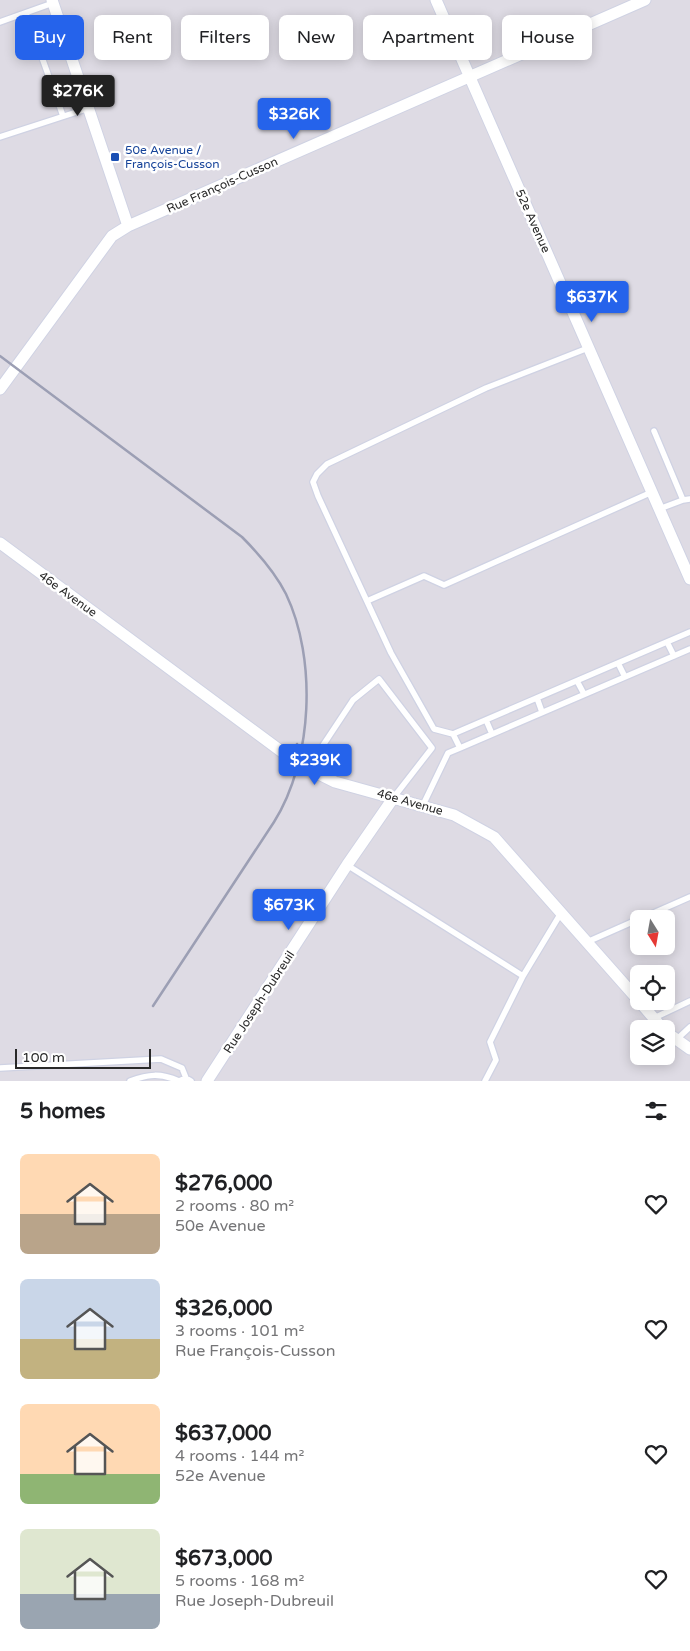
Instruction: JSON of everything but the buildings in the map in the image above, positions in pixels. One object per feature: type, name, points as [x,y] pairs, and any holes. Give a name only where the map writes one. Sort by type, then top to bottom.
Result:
[{"type":"street","name":"52e Avenue","points":[[436,0],[690,579]]},
{"type":"street","points":[[53,2],[128,226]]},
{"type":"street","name":"Rue François-Cusson","points":[[0,389],[112,236],[128,226],[470,78],[637,2]]},
{"type":"street","name":"46e Avenue","points":[[0,543],[290,758],[335,782],[454,815],[494,837],[630,991]]},
{"type":"street","name":"Rue Joseph-Dubreuil","points":[[207,1081],[347,865],[394,797]]},
{"type":"street","name":"46e Avenue","points":[[647,1010],[654,1018]]},
{"type":"street","points":[[676,1040],[690,1050]]},
{"type":"lane","points":[[0,22],[53,2]]},
{"type":"lane","points":[[26,12],[63,116]]},
{"type":"lane","points":[[0,137],[88,108]]},
{"type":"lane","points":[[588,348],[478,392],[327,464],[317,474],[314,482],[318,496],[390,653],[434,729],[454,734],[690,632]]},
{"type":"lane","points":[[654,431],[682,500]]},
{"type":"lane","points":[[366,602],[424,576],[444,585],[652,492]]},
{"type":"lane","points":[[659,509],[682,500],[690,499]]},
{"type":"lane","points":[[668,642],[674,656]]},
{"type":"lane","points":[[423,806],[448,753],[690,649]]},
{"type":"lane","points":[[618,663],[625,677]]},
{"type":"lane","points":[[308,768],[353,700],[379,679],[432,748],[394,797]]},
{"type":"lane","points":[[577,680],[584,694]]},
{"type":"lane","points":[[537,698],[542,712]]},
{"type":"lane","points":[[486,720],[492,734]]},
{"type":"lane","points":[[454,734],[460,748]]},
{"type":"lane","points":[[347,865],[523,976]]},
{"type":"lane","points":[[660,910],[690,897]]},
{"type":"lane","points":[[485,1081],[496,1060],[490,1042],[523,976],[561,913]]},
{"type":"lane","points":[[587,942],[630,923]]},
{"type":"lane","points":[[654,1018],[690,1001]]},
{"type":"lane","points":[[676,1040],[690,1027]]},
{"type":"lane","points":[[0,1068],[161,1059],[182,1068],[189,1079],[179,1081],[152,1074],[130,1081]]},
{"type":"shaded area","points":[[0,0],[690,0],[690,1081],[0,1081]]},
{"type":"railway","points":[[0,356],[242,537],[266,564],[282,586],[296,620],[303,648],[306,678],[303,740],[297,769],[287,797],[274,822],[153,1006]]},
{"type":"railway","points":[[285,771],[297,744]]},
{"type":"place","name":"50e Avenue / François-Cusson","points":[[115,157]]}]
